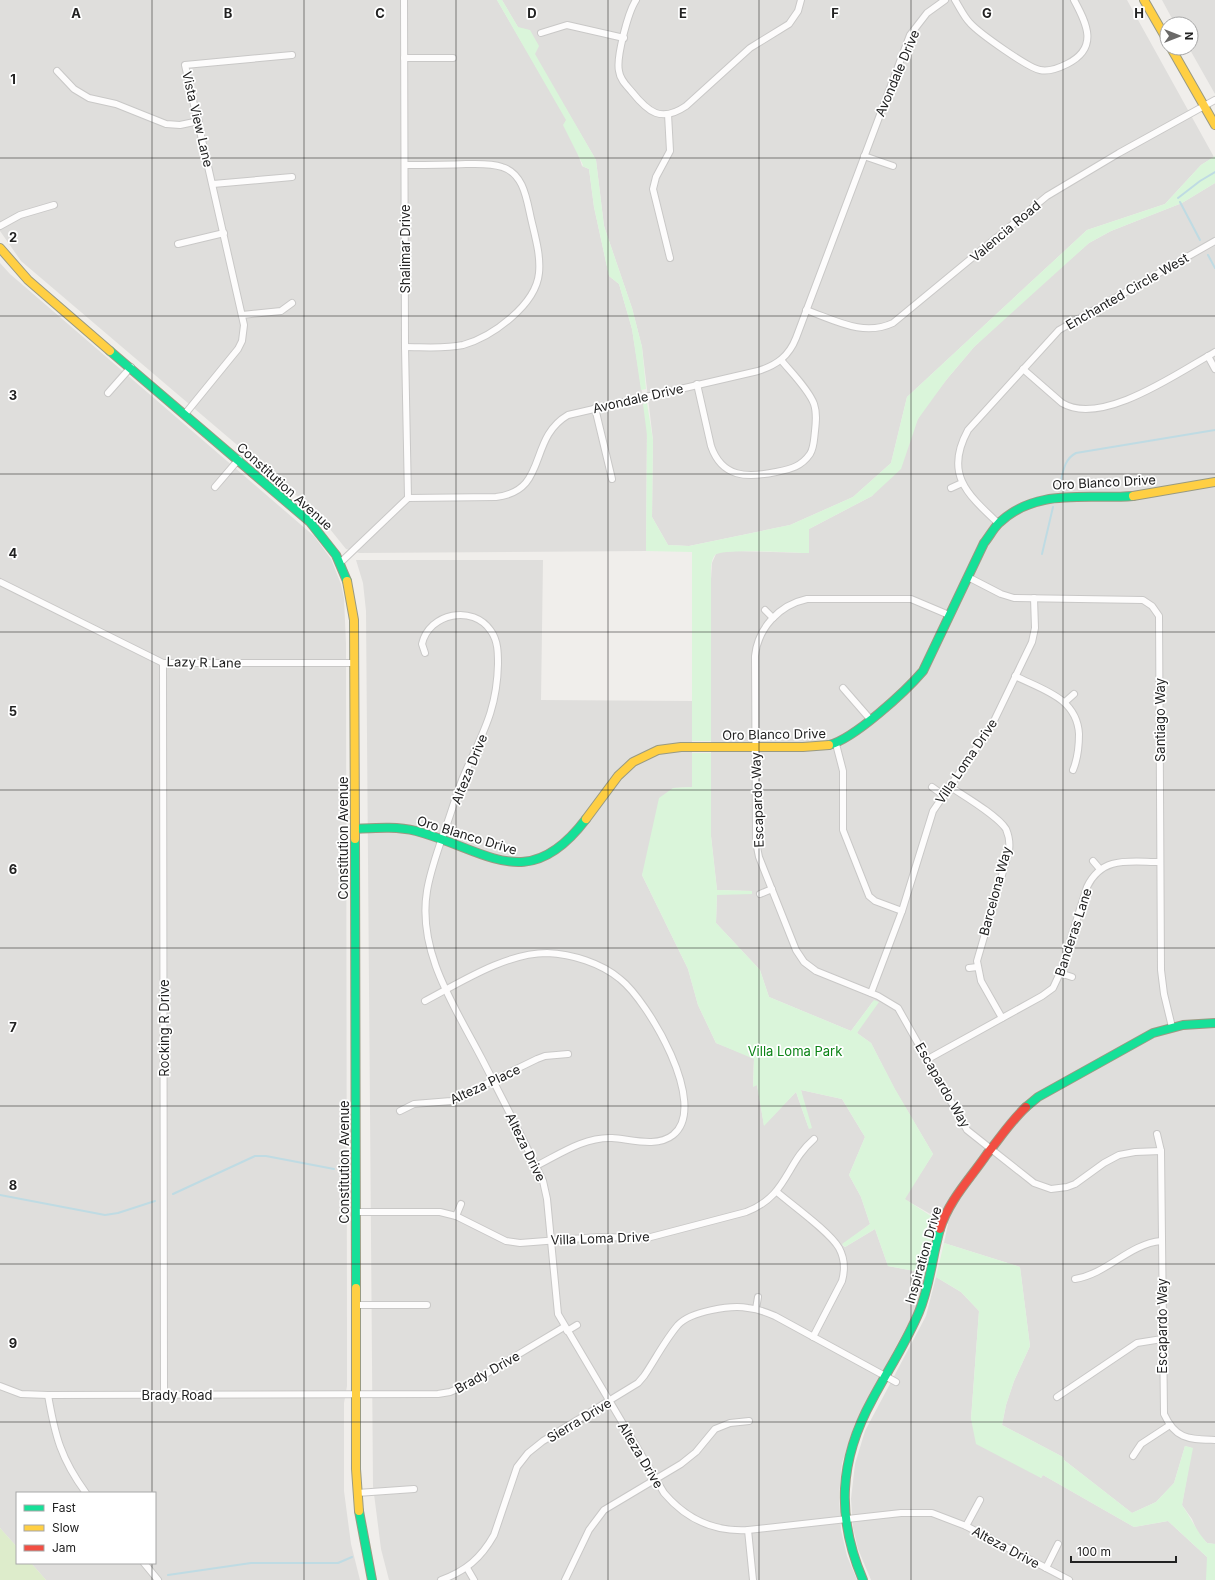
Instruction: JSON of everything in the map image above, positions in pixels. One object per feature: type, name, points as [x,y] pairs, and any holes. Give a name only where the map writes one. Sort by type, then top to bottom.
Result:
[{"type":"street","name":"Shalimar Drive","points":[[404,0],[405,347],[408,498]]},
{"type":"street","points":[[636,0],[632,7],[618,64],[622,81],[643,106],[655,113],[668,114],[686,106],[750,48],[789,24],[798,11],[802,0]]},
{"type":"street","name":"Avondale Drive","points":[[408,498],[496,497],[511,494],[529,480],[534,472],[546,437],[555,424],[568,415],[758,371],[774,365],[781,360],[792,348],[910,35],[927,13],[945,0]]},
{"type":"street","points":[[956,0],[971,24],[1026,64],[1040,70],[1047,70],[1070,62],[1079,55],[1086,46],[1088,40],[1087,26],[1074,0]]},
{"type":"street","points":[[1144,0],[1159,26]]},
{"type":"street","points":[[541,34],[567,25],[624,38]]},
{"type":"street","name":"Vista View Lane","points":[[185,414],[238,349],[244,333],[242,315],[224,233],[185,65],[292,55]]},
{"type":"street","points":[[1176,56],[1215,125]]},
{"type":"street","points":[[404,58],[453,58]]},
{"type":"street","points":[[57,71],[74,89],[89,98],[116,104],[166,124],[180,125],[198,121]]},
{"type":"street","name":"Valencia Road","points":[[806,310],[862,329],[879,328],[893,323],[1047,196],[1119,153],[1215,100]]},
{"type":"street","points":[[668,114],[670,151],[656,177],[653,189],[670,258]]},
{"type":"street","points":[[864,156],[893,166]]},
{"type":"street","points":[[405,165],[486,164],[509,170],[520,181],[527,197],[540,266],[537,283],[529,299],[515,314],[483,336],[474,341],[454,346],[405,347]]},
{"type":"street","name":"Vista View Lane","points":[[213,184],[292,177]]},
{"type":"street","points":[[0,226],[20,215],[54,205]]},
{"type":"street","points":[[178,244],[224,233]]},
{"type":"street","name":"Enchanted Circle West","points":[[998,523],[973,499],[962,484],[958,458],[963,439],[976,420],[1053,336],[1065,326],[1215,241]]},
{"type":"street","name":"Constitution Avenue","points":[[0,248],[28,280],[310,522],[330,544],[341,562],[348,578],[353,606],[354,663],[357,1493],[364,1543],[372,1580]]},
{"type":"street","points":[[242,315],[281,311],[292,303]]},
{"type":"street","points":[[1023,369],[1069,408],[1088,410],[1129,400],[1215,352]]},
{"type":"street","points":[[1208,356],[1215,369]]},
{"type":"street","points":[[697,384],[711,446],[714,455],[722,466],[734,473],[750,476],[789,469],[801,464],[811,453],[816,416],[812,398],[781,360]]},
{"type":"street","points":[[108,393],[131,367]]},
{"type":"street","points":[[595,408],[612,479]]},
{"type":"street","points":[[215,487],[239,460]]},
{"type":"street","name":"Oro Blanco Drive","points":[[355,829],[401,829],[442,839],[510,862],[518,863],[539,860],[562,846],[627,767],[644,755],[670,748],[810,747],[836,744],[849,737],[918,678],[927,663],[991,531],[1014,510],[1042,498],[1058,496],[1129,496],[1215,482]]},
{"type":"street","points":[[951,488],[962,484]]},
{"type":"street","points":[[341,562],[408,498]]},
{"type":"street","name":"Santiago Way","points":[[968,577],[1007,596],[1034,598],[1137,599],[1148,602],[1158,616],[1161,976],[1172,1027]]},
{"type":"street","name":"Lazy R Lane","points":[[0,582],[163,663],[354,663]]},
{"type":"street","name":"Escapardo Way","points":[[950,615],[911,599],[814,598],[794,603],[773,618],[762,632],[756,647],[756,842],[759,857],[796,950],[804,962],[816,971],[887,1000],[898,1008],[928,1059],[962,1123],[973,1136],[1034,1183],[1051,1189],[1068,1187],[1119,1155],[1135,1152],[1161,1151]]},
{"type":"street","name":"Villa Loma Drive","points":[[871,993],[902,911],[933,811],[990,729],[1034,635],[1034,598]]},
{"type":"street","points":[[765,610],[773,618]]},
{"type":"street","name":"Alteza Drive","points":[[425,654],[422,644],[423,639],[431,627],[442,618],[457,615],[473,618],[486,626],[495,639],[498,655],[497,684],[491,715],[462,781],[428,883],[425,920],[430,950],[446,990],[536,1166],[546,1191],[556,1306],[558,1314],[655,1478],[672,1502],[681,1510],[699,1522],[727,1530],[748,1530],[923,1512],[941,1515],[966,1526],[1069,1580]]},
{"type":"street","name":"Rocking R Drive","points":[[163,663],[164,1394]]},
{"type":"street","points":[[1015,676],[1065,702],[1073,713],[1078,728],[1078,757],[1073,770]]},
{"type":"street","points":[[843,688],[870,719]]},
{"type":"street","points":[[1065,702],[1074,694]]},
{"type":"street","points":[[836,744],[842,771],[842,823],[847,845],[869,896],[875,901],[902,911]]},
{"type":"street","name":"Barcelona Way","points":[[949,786],[1001,824],[1006,829],[1010,843],[1009,851],[978,955],[977,967],[981,981],[1002,1018]]},
{"type":"street","points":[[932,787],[943,795]]},
{"type":"street","points":[[1093,860],[1099,868],[1121,862],[1160,862]]},
{"type":"street","name":"Banderas Lane","points":[[928,1059],[1052,988],[1060,973],[1087,886],[1099,868]]},
{"type":"street","points":[[760,894],[772,889]]},
{"type":"street","points":[[425,1001],[500,963],[519,957],[547,953],[568,956],[601,967],[620,978],[646,1007],[659,1030],[677,1072],[685,1101],[684,1117],[679,1129],[674,1135],[666,1139],[653,1142],[611,1138],[588,1140],[536,1166]]},
{"type":"street","points":[[969,968],[977,967]]},
{"type":"street","points":[[1060,973],[1072,977]]},
{"type":"street","name":"Inspiration Drive","points":[[863,1580],[851,1548],[845,1519],[844,1493],[850,1454],[858,1430],[920,1310],[940,1229],[950,1205],[1021,1110],[1038,1096],[1153,1033],[1172,1027],[1215,1023]]},
{"type":"street","name":"Alteza Place","points":[[400,1111],[414,1104],[451,1101],[545,1056],[568,1054]]},
{"type":"street","name":"Escapardo Way","points":[[1157,1134],[1161,1151],[1163,1408],[1170,1425],[1179,1435],[1185,1438],[1215,1440]]},
{"type":"street","name":"Villa Loma Drive","points":[[356,1212],[431,1211],[456,1216],[512,1242],[598,1237],[642,1238],[655,1236],[753,1209],[768,1200],[777,1192],[802,1149],[814,1139]]},
{"type":"street","points":[[777,1192],[831,1238],[839,1248],[844,1260],[844,1274],[842,1281],[813,1337]]},
{"type":"street","points":[[456,1216],[461,1204]]},
{"type":"street","points":[[1075,1279],[1089,1277],[1143,1245],[1161,1241]]},
{"type":"street","points":[[756,1309],[758,1297]]},
{"type":"street","points":[[356,1305],[427,1305]]},
{"type":"street","name":"Sierra Drive","points":[[441,1580],[466,1568],[480,1558],[494,1535],[517,1467],[528,1453],[543,1441],[630,1389],[644,1376],[674,1330],[685,1319],[719,1309],[746,1307],[756,1309],[775,1316],[896,1382]]},
{"type":"street","name":"Brady Drive","points":[[356,1395],[424,1395],[450,1392],[469,1384],[566,1329],[577,1325]]},
{"type":"street","points":[[1057,1397],[1137,1342],[1162,1339]]},
{"type":"street","name":"Brady Road","points":[[0,1386],[21,1394],[48,1395],[356,1395]]},
{"type":"street","points":[[48,1395],[54,1431],[60,1450],[67,1466],[85,1492]]},
{"type":"street","points":[[565,1580],[589,1530],[600,1515],[610,1506],[688,1459],[715,1429],[730,1423],[749,1421]]},
{"type":"street","points":[[1133,1456],[1142,1444],[1170,1425]]},
{"type":"street","points":[[357,1493],[414,1489]]},
{"type":"street","name":"Alteza Drive","points":[[966,1526],[980,1500]]},
{"type":"street","points":[[748,1530],[753,1580]]},
{"type":"street","name":"Alteza Drive","points":[[1046,1568],[1058,1544]]},
{"type":"street","points":[[145,1564],[158,1580]]},
{"type":"street","points":[[466,1568],[474,1580]]},
{"type":"shaded area","points":[[0,0],[497,0],[567,120],[582,166],[589,169],[594,207],[609,276],[619,284],[632,329],[647,424],[646,551],[359,553],[346,549],[317,513],[21,261],[0,231]]},
{"type":"shaded area","points":[[502,0],[1127,0],[1214,157],[1201,165],[1165,204],[1087,230],[907,397],[891,463],[853,497],[790,525],[689,546],[668,545],[652,517],[653,440],[642,347],[632,308],[604,226],[596,160]]},
{"type":"shaded area","points":[[1162,0],[1215,0],[1215,94],[1194,56],[1199,56],[1199,16],[1171,16]]},
{"type":"shaded area","points":[[1215,183],[1215,1544],[1207,1543],[1198,1533],[1192,1519],[1182,1505],[1192,1448],[1185,1446],[1174,1483],[1156,1502],[1132,1513],[1064,1460],[1063,1457],[1002,1425],[1006,1405],[1014,1381],[1030,1346],[1020,1267],[944,1243],[948,1224],[904,1199],[933,1154],[894,1088],[871,1043],[857,1033],[874,1000],[851,1031],[769,997],[760,970],[716,923],[717,894],[752,894],[752,891],[717,890],[711,836],[711,579],[712,563],[716,554],[719,552],[809,553],[809,529],[872,496],[925,407],[947,379],[974,347],[1033,292],[1089,243],[1111,231],[1182,203]]},
{"type":"shaded area","points":[[0,263],[10,274],[314,536],[331,559],[341,584],[344,598],[346,644],[347,1386],[344,1403],[344,1491],[351,1544],[360,1580],[46,1580],[32,1564],[156,1564],[156,1492],[16,1492],[16,1546],[0,1528]]},
{"type":"shaded area","points":[[356,560],[543,560],[541,700],[692,701],[692,787],[673,788],[642,875],[688,969],[698,1005],[716,1043],[754,1058],[753,1086],[757,1085],[764,1125],[796,1092],[809,1129],[801,1090],[842,1099],[865,1137],[849,1175],[861,1197],[870,1224],[842,1245],[845,1247],[875,1229],[888,1266],[925,1273],[916,1309],[855,1423],[842,1463],[839,1496],[841,1530],[847,1556],[857,1580],[389,1580],[381,1549],[373,1486],[366,611],[363,583]]},
{"type":"shaded area","points":[[936,1277],[961,1292],[979,1311],[971,1419],[1041,1478],[1043,1475],[1134,1527],[1168,1521],[1207,1557],[1207,1580],[871,1580],[858,1549],[853,1528],[851,1499],[855,1464],[865,1431],[926,1316]]},
{"type":"green space","points":[[497,0],[502,0],[518,27],[530,30],[539,46],[535,54],[596,160],[604,226],[632,308],[642,347],[646,389],[641,390],[632,329],[619,284],[609,276],[594,207],[589,169],[582,166],[583,165],[563,125],[566,120]]},
{"type":"green space","points":[[1215,156],[1215,183],[1182,203],[1111,231],[1089,243],[974,347],[947,379],[918,419],[901,469],[872,496],[809,529],[809,553],[744,551],[720,553],[715,555],[712,560],[711,570],[711,741],[692,741],[692,552],[646,551],[647,435],[643,404],[647,403],[653,440],[652,517],[668,545],[689,546],[790,525],[853,497],[891,463],[907,397],[1087,230],[1165,204],[1201,165]]},
{"type":"green space","name":"Villa Loma Park","points":[[692,753],[711,753],[711,836],[717,890],[752,891],[752,894],[717,895],[716,923],[760,970],[769,997],[851,1031],[874,1000],[879,1002],[857,1033],[871,1043],[895,1089],[933,1154],[905,1199],[937,1220],[925,1273],[888,1266],[875,1229],[845,1247],[842,1244],[870,1224],[861,1197],[849,1175],[865,1137],[842,1099],[801,1090],[812,1128],[809,1129],[796,1092],[764,1126],[757,1085],[753,1087],[754,1059],[716,1043],[698,1005],[688,969],[642,875],[659,798],[673,788],[692,787]]},
{"type":"green space","points":[[944,1243],[1020,1267],[1030,1346],[1014,1381],[1006,1405],[1002,1425],[1063,1457],[1064,1460],[1132,1513],[1156,1502],[1174,1483],[1185,1446],[1193,1448],[1182,1505],[1207,1543],[1215,1544],[1215,1580],[1206,1580],[1207,1557],[1168,1521],[1134,1527],[1043,1475],[1041,1478],[976,1444],[971,1419],[979,1311],[961,1292],[936,1277]]},
{"type":"green space","points":[[0,1528],[16,1546],[16,1564],[32,1564],[46,1580],[0,1580]]},
{"type":"waterway","points":[[1178,198],[1200,181],[1215,172]]},
{"type":"waterway","points":[[1180,202],[1200,240]]},
{"type":"waterway","points":[[1208,255],[1215,268]]},
{"type":"waterway","points":[[1060,485],[1066,462],[1076,453],[1215,430]]},
{"type":"waterway","points":[[1042,554],[1053,507]]},
{"type":"waterway","points":[[173,1194],[255,1156],[266,1156],[334,1169]]},
{"type":"waterway","points":[[0,1195],[105,1215],[118,1213],[155,1201]]},
{"type":"waterway","points":[[168,1575],[251,1563],[338,1563],[352,1557]]},
{"type":"traffic: fast","points":[[110,351],[310,522],[336,555],[347,581]]},
{"type":"traffic: fast","points":[[829,745],[852,734],[879,713],[905,690],[923,671],[984,543],[999,523],[1014,512],[1029,504],[1046,500],[1080,497],[1133,496]]},
{"type":"traffic: fast","points":[[355,829],[408,829],[441,839],[486,856],[506,861],[525,862],[545,856],[565,842],[586,819]]},
{"type":"traffic: fast","points":[[355,839],[356,1288]]},
{"type":"traffic: fast","points":[[1026,1107],[1038,1097],[1153,1033],[1183,1025],[1215,1023]]},
{"type":"traffic: fast","points":[[863,1580],[854,1557],[848,1534],[845,1511],[845,1489],[848,1467],[853,1445],[861,1422],[908,1335],[923,1302],[940,1229]]},
{"type":"traffic: fast","points":[[359,1511],[372,1580]]},
{"type":"traffic: slow","points":[[1144,0],[1159,26]]},
{"type":"traffic: slow","points":[[1176,56],[1215,125]]},
{"type":"traffic: slow","points":[[0,248],[28,280],[110,351]]},
{"type":"traffic: slow","points":[[1133,496],[1215,482]]},
{"type":"traffic: slow","points":[[347,581],[354,620],[355,839]]},
{"type":"traffic: slow","points":[[586,819],[618,776],[633,762],[658,750],[681,747],[803,747],[829,745]]},
{"type":"traffic: slow","points":[[356,1288],[356,1469],[359,1511]]},
{"type":"traffic: jam","points":[[940,1229],[944,1218],[960,1190],[1015,1118],[1026,1107]]}]
